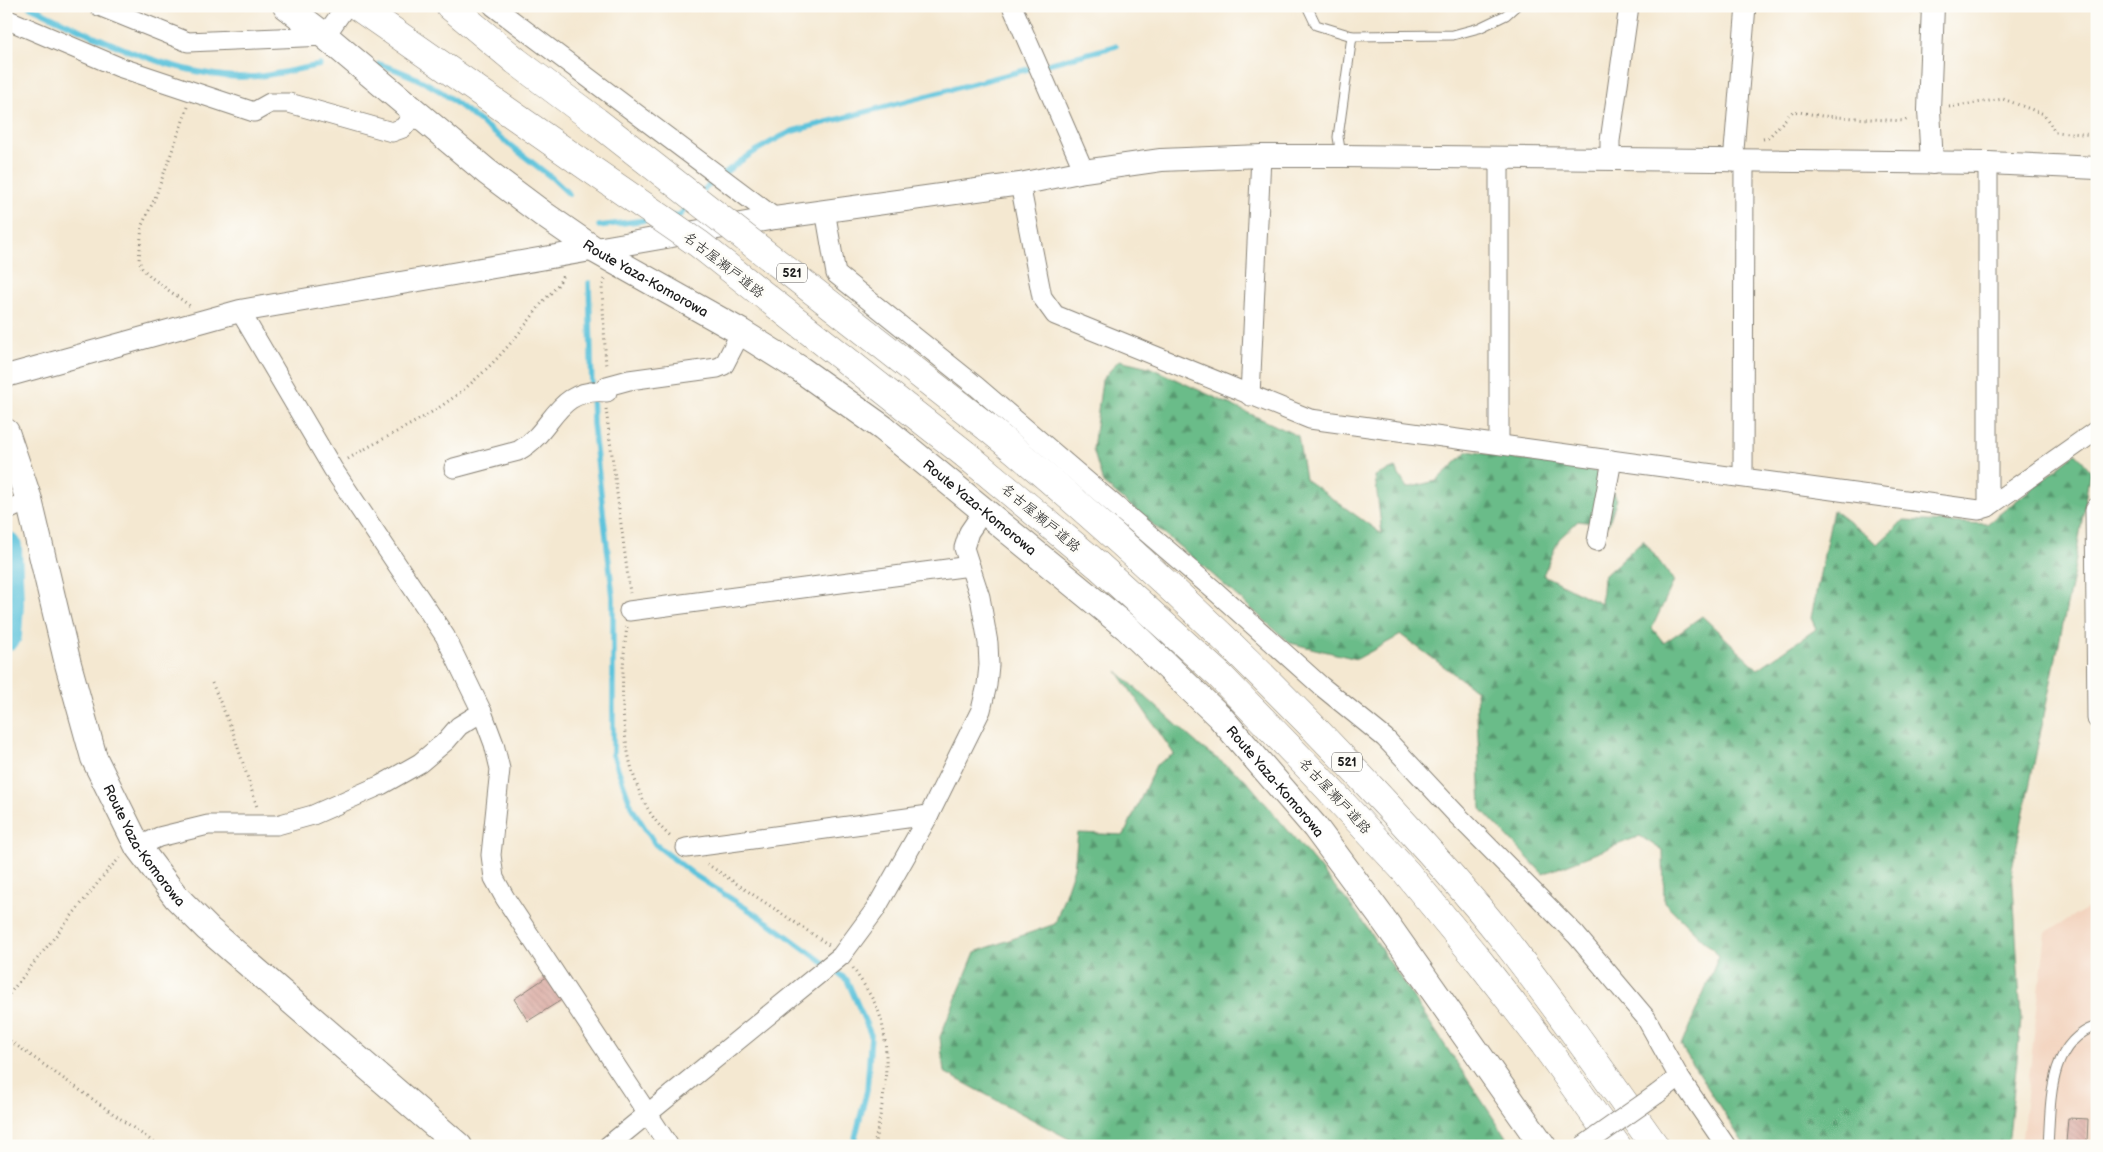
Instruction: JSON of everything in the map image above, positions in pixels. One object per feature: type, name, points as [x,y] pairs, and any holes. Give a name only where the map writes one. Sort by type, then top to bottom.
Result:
[{"type":"highway","name":"名古屋瀬戸道路","points":[[356,6],[700,244],[965,454],[1099,566],[1220,676],[1406,872],[1544,1044],[1618,1146]]},
{"type":"highway","name":"521","points":[[450,6],[516,61],[987,427],[1108,530],[1241,654],[1428,849],[1502,936],[1568,1024],[1654,1146]]},
{"type":"main road","name":"Route Yaza-Komorowa","points":[[286,6],[325,36],[488,172],[595,250],[741,332],[800,369],[883,428],[1127,628],[1220,717],[1315,827],[1386,922],[1543,1146]]},
{"type":"main road","name":"Route Yaza-Komorowa","points":[[6,432],[14,507],[68,664],[94,758],[138,847],[176,897],[208,929],[459,1146]]},
{"type":"street","points":[[99,6],[188,42],[325,36],[346,6]]},
{"type":"street","points":[[493,6],[775,218]]},
{"type":"street","points":[[1012,6],[1084,171]]},
{"type":"street","points":[[1610,160],[1613,121],[1629,6]]},
{"type":"street","points":[[1932,162],[1929,110],[1933,6]]},
{"type":"street","points":[[1743,7],[1739,162],[1744,477]]},
{"type":"street","points":[[6,19],[119,67],[254,112],[270,103],[289,103],[392,132],[403,128],[416,112]]},
{"type":"street","points":[[1250,396],[1261,156]]},
{"type":"street","points":[[6,376],[240,311],[775,218],[1020,184],[1084,171],[1161,160],[1261,156],[1342,156],[1739,162],[1932,162],[2097,168]]},
{"type":"street","points":[[1499,159],[1499,444]]},
{"type":"street","points":[[1988,163],[1988,507]]},
{"type":"street","points":[[1020,184],[1042,297],[1055,315],[1310,419],[1350,426],[1499,444],[1980,510],[1988,507],[2097,430]]},
{"type":"street","points":[[825,210],[836,274],[976,387],[1214,590],[1321,686],[1384,738],[1576,935],[1646,1018],[1679,1077],[1726,1146]]},
{"type":"street","points":[[240,311],[333,469],[445,636],[482,712],[494,744],[500,769],[491,855],[494,878],[505,898],[669,1146]]},
{"type":"street","points":[[454,468],[518,451],[527,446],[567,401],[581,394],[605,390],[629,380],[717,368],[724,365],[741,332]]},
{"type":"street","points":[[1597,540],[1612,460]]},
{"type":"street","points":[[2097,507],[2095,509],[2095,529],[2097,720]]},
{"type":"street","points":[[608,1146],[647,1112],[842,955],[875,910],[929,816],[981,710],[987,685],[989,665],[988,643],[980,597],[964,548],[969,532],[984,510]]},
{"type":"street","points":[[629,611],[970,566]]},
{"type":"street","points":[[138,847],[159,837],[208,825],[277,825],[313,815],[381,785],[420,763],[459,726],[482,712]]},
{"type":"street","points":[[686,848],[929,816]]},
{"type":"street","points":[[1583,1146],[1679,1077]]},
{"type":"lane","points":[[1307,6],[1316,25],[1352,36],[1453,35],[1479,28],[1506,15],[1516,6]]},
{"type":"lane","points":[[1342,156],[1338,137],[1352,36]]},
{"type":"lane","points":[[2048,1146],[2053,1087],[2057,1066],[2064,1052],[2076,1039],[2097,1026]]},
{"type":"path","points":[[192,92],[155,198],[142,225],[139,260],[142,268],[152,278],[189,304],[196,323]]},
{"type":"path","points":[[333,469],[447,402],[467,386],[500,356],[542,303],[561,284],[563,274]]},
{"type":"path","points":[[605,279],[602,287],[605,403],[629,587],[624,676],[626,741],[638,790],[656,823],[686,848],[842,955],[848,962],[872,1000],[882,1027],[887,1068],[882,1109],[874,1146]]},
{"type":"path","points":[[212,683],[250,780],[262,824]]},
{"type":"path","points":[[6,998],[109,869],[127,852],[138,847]]},
{"type":"path","points":[[6,1038],[160,1146]]},
{"type":"shaded area","points":[[2097,903],[2097,1146],[2021,1146],[2046,932]]},
{"type":"green space","points":[[1119,360],[1149,367],[1298,436],[1305,479],[1382,534],[1375,476],[1395,468],[1407,488],[1436,481],[1468,451],[1599,472],[1617,499],[1608,525],[1578,521],[1559,539],[1543,575],[1601,604],[1603,577],[1643,540],[1674,581],[1652,628],[1664,643],[1702,616],[1758,669],[1816,629],[1811,618],[1833,510],[1878,544],[1904,520],[1987,524],[2076,453],[2090,470],[2074,571],[2012,869],[2021,1020],[2008,1146],[1745,1146],[1681,1046],[1719,956],[1664,902],[1663,851],[1640,836],[1543,874],[1481,809],[1476,690],[1401,635],[1357,659],[1290,643],[1205,568],[1103,483],[1093,449],[1102,380]]},
{"type":"green space","points":[[1117,671],[1201,747],[1245,779],[1357,913],[1512,1146],[1082,1146],[944,1072],[940,1037],[975,952],[1055,924],[1074,868],[1078,833],[1124,835],[1156,765],[1174,754]]},
{"type":"building","points":[[548,976],[563,999],[528,1021],[514,999]]},
{"type":"building","points":[[2068,1118],[2088,1119],[2087,1143],[2066,1143]]},
{"type":"waterway","points":[[29,6],[130,51],[157,61],[210,74],[237,77],[258,76],[320,65]]},
{"type":"waterway","points":[[701,192],[745,158],[768,143],[793,131],[1116,46]]},
{"type":"waterway","points":[[379,64],[412,76],[443,93],[551,177],[569,194]]},
{"type":"waterway","points":[[673,216],[680,215],[689,204]]},
{"type":"waterway","points":[[599,226],[646,220]]},
{"type":"waterway","points":[[589,283],[593,424],[613,597],[613,755],[632,808],[655,844],[693,874],[772,925],[847,980],[871,1035],[867,1090],[853,1146]]},
{"type":"waterway","points":[[6,547],[8,604],[6,635]]}]
